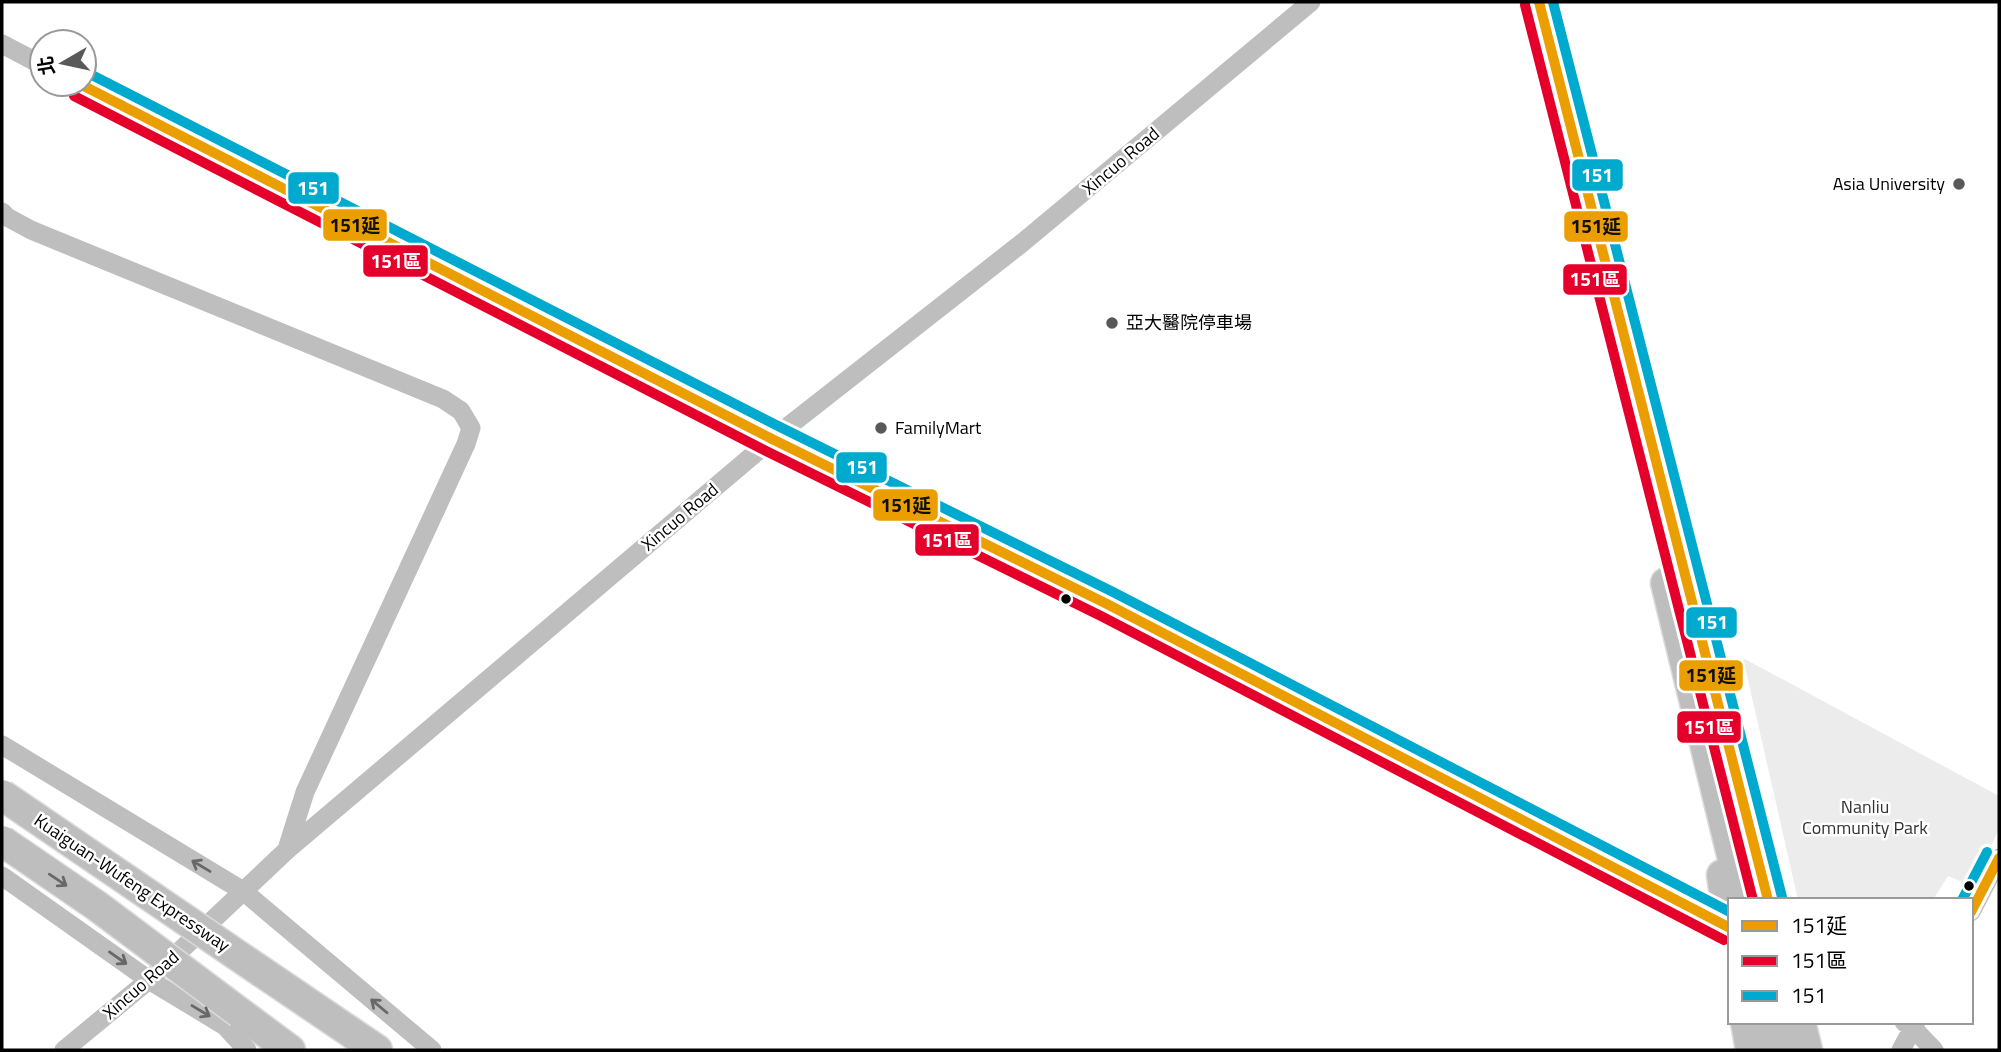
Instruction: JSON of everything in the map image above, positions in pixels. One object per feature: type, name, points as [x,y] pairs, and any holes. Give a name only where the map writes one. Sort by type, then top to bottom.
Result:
[{"type":"highway","points":[[1521,2],[1743,898]]},
{"type":"highway","points":[[1539,2],[1768,898]]},
{"type":"highway","name":"Kuaiguan-Wufeng Expressway","points":[[2,795],[262,972]]},
{"type":"highway","points":[[1728,833],[1721,880],[1728,917]]},
{"type":"highway","points":[[2,841],[97,906],[290,1050]]},
{"type":"highway","points":[[262,972],[366,1050]]},
{"type":"highway","points":[[262,972],[377,1050]]},
{"type":"highway","points":[[240,1013],[268,1050]]},
{"type":"highway","points":[[1746,1024],[1751,1050]]},
{"type":"highway","points":[[1770,1024],[1776,1050]]},
{"type":"highway","points":[[1800,1024],[1807,1050]]},
{"type":"street","name":"Xincuo Road","points":[[64,1050],[149,980],[287,850],[772,439],[1022,243],[1311,2]]},
{"type":"street","points":[[2,44],[28,58]]},
{"type":"street","points":[[98,93],[772,439],[1107,604],[1728,927]]},
{"type":"street","points":[[2,212],[31,230],[443,400],[461,411],[471,428],[305,792],[287,850]]},
{"type":"street","points":[[2,745],[243,891],[432,1050]]},
{"type":"street","points":[[1973,908],[1999,858]]},
{"type":"street","points":[[2,876],[149,980],[225,1026],[247,1050]]},
{"type":"street","points":[[1901,1050],[1911,1024],[1934,1050]]},
{"type":"green space","name":"Nanliu Community Park","points":[[1743,658],[1999,796],[1999,829],[1972,886],[1948,876],[1934,898],[1798,898]]},
{"type":"transit line","name":"151延","points":[[1539,2],[1767,898]]},
{"type":"transit line","name":"151","points":[[1553,2],[1782,897]]},
{"type":"transit line","name":"151區","points":[[1525,5],[1752,898]]},
{"type":"transit line","name":"151","points":[[98,78],[778,426],[1113,592],[1728,911]]},
{"type":"transit line","name":"151延","points":[[98,93],[772,439],[1107,604],[1728,927]]},
{"type":"transit line","name":"151區","points":[[78,98],[766,451],[1101,616],[1724,940]]},
{"type":"transit line","name":"151","points":[[1963,898],[1987,852]]},
{"type":"transit line","name":"151延","points":[[1973,908],[1999,858]]},
{"type":"place","name":"Asia University","points":[[1959,184]]},
{"type":"place","name":"亞大醫院停車場","points":[[1112,323]]},
{"type":"place","name":"FamilyMart","points":[[881,428]]}]
